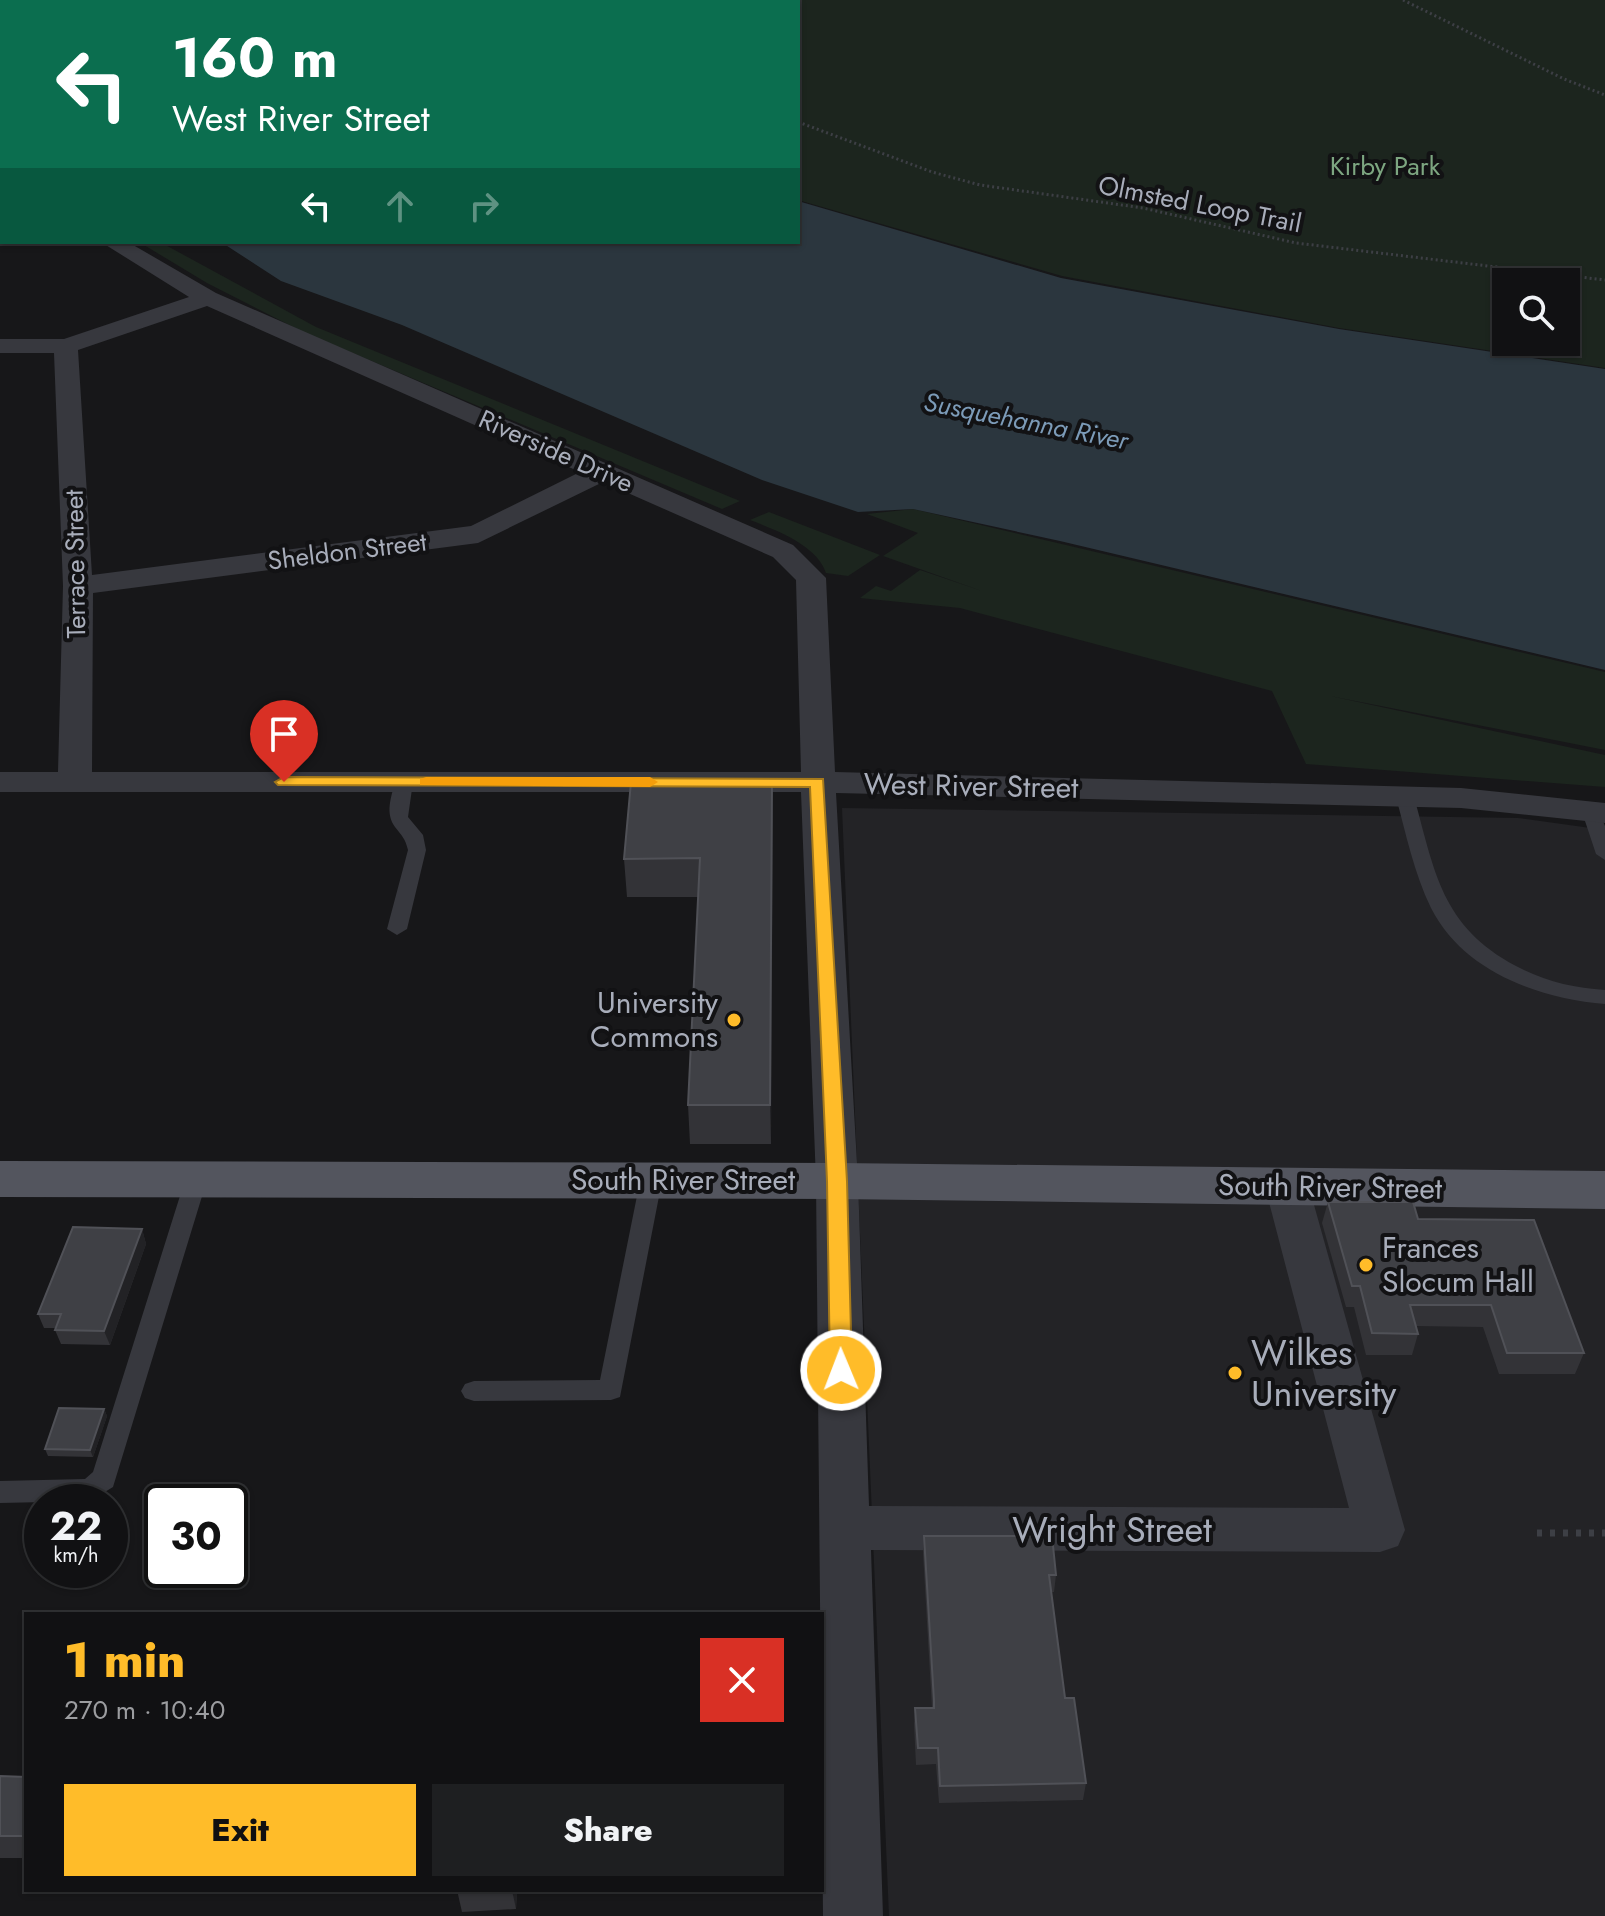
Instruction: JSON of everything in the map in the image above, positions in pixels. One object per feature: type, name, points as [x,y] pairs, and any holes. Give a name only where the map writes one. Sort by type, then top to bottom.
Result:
[{"type":"main road","name":"South River Street","points":[[1,1182],[837,1181],[1605,1190]]},
{"type":"street","name":"Riverside Drive","points":[[115,244],[208,298],[783,551],[811,578],[837,1181],[853,1916]]},
{"type":"street","points":[[0,346],[66,346],[208,298]]},
{"type":"street","name":"Terrace Street","points":[[66,346],[78,586],[75,782]]},
{"type":"street","name":"Sheldon Street","points":[[78,586],[478,534],[603,471]]},
{"type":"street","name":"West River Street","points":[[0,782],[818,782],[1461,798],[1598,812]]},
{"type":"street","name":"Wright Street","points":[[845,1528],[1380,1530],[1287,1187]]},
{"type":"lane","points":[[397,929],[417,850],[414,835],[401,826],[397,818],[404,782]]},
{"type":"lane","points":[[1405,797],[1431,882],[1450,923],[1463,940],[1481,955],[1529,982],[1577,995],[1605,997]]},
{"type":"lane","points":[[1598,812],[1605,854]]},
{"type":"lane","points":[[0,1492],[90,1490],[104,1479],[196,1180]]},
{"type":"lane","points":[[474,1391],[611,1390],[651,1181]]},
{"type":"path","points":[[1403,0],[1564,79],[1605,95]]},
{"type":"path","name":"Olmsted Loop Trail","points":[[800,123],[932,172],[980,185],[1143,208],[1296,243],[1605,280]]},
{"type":"path","points":[[1537,1533],[1605,1533]]},
{"type":"shaded area","name":"Wilkes University","points":[[842,808],[1518,818],[1605,830],[1605,1916],[889,1916]]},
{"type":"green space","name":"Kirby Park","points":[[800,0],[1605,0],[1605,368],[1525,356],[1580,356],[1580,268],[1492,268],[1492,351],[1339,328],[1062,276],[800,201]]},
{"type":"green space","points":[[142,244],[164,244],[316,327],[740,501],[722,509],[303,332],[207,283]]},
{"type":"green space","points":[[913,509],[1605,672],[1605,750],[1330,696],[1605,755],[1605,787],[1306,764],[1272,691],[960,608],[860,598],[876,586],[891,591],[920,570],[982,591],[883,556],[918,533],[867,514]]},
{"type":"green space","points":[[769,512],[880,555],[848,576],[826,573],[814,554],[805,547],[750,520]]},
{"type":"water","name":"Susquehanna River","points":[[800,202],[1061,278],[1339,329],[1492,352],[1492,356],[1519,356],[1605,369],[1605,670],[913,509],[858,512],[762,480],[402,325],[281,281],[224,244],[800,244]]},
{"type":"building","name":"University Commons","points":[[631,782],[772,782],[770,1105],[688,1105],[700,858],[624,859]]},
{"type":"building","points":[[1328,1202],[1413,1202],[1418,1219],[1534,1220],[1584,1353],[1507,1353],[1491,1305],[1410,1305],[1418,1334],[1372,1333],[1360,1286],[1352,1286]]},
{"type":"building","points":[[73,1227],[142,1229],[104,1331],[55,1330],[61,1314],[38,1314]]},
{"type":"building","points":[[59,1408],[104,1409],[90,1450],[45,1449]]},
{"type":"building","points":[[924,1536],[1052,1536],[1056,1575],[1049,1575],[1065,1698],[1074,1698],[1086,1783],[940,1786],[938,1748],[918,1748],[915,1708],[934,1708]]},
{"type":"building","points":[[0,1776],[24,1777],[24,1836],[0,1836]]},
{"type":"slow traffic","points":[[426,782],[650,782]]},
{"type":"place","name":"University Commons","points":[[734,1020]]},
{"type":"place","name":"Frances Slocum Hall","points":[[1366,1265]]},
{"type":"place","name":"Wilkes University","points":[[1235,1373]]},
{"type":"route","points":[[284,782],[818,782],[837,1181],[841,1370]]}]
